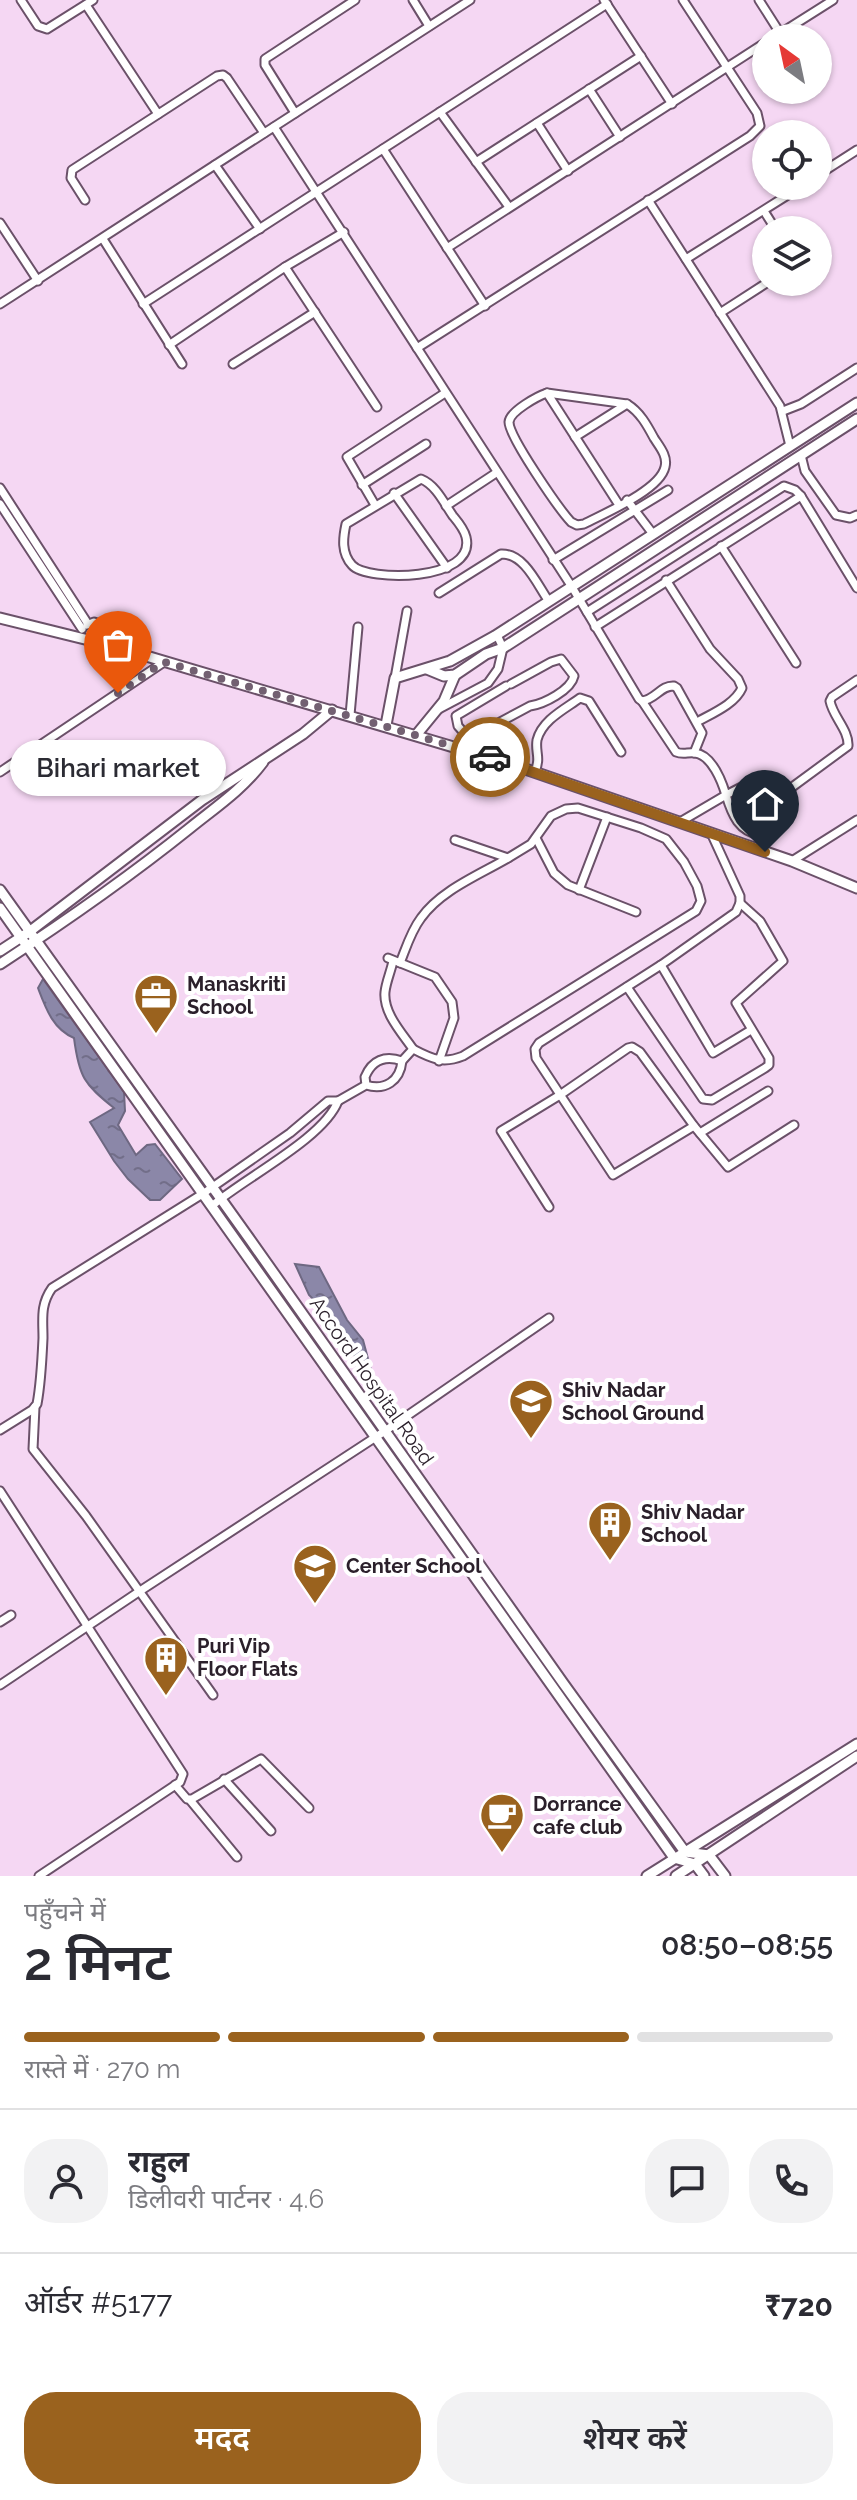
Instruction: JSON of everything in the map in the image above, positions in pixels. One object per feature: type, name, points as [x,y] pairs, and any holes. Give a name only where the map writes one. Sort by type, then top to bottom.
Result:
[{"type":"street","points":[[21,0],[35,23],[43,29],[90,2],[158,114]]},
{"type":"street","points":[[295,113],[265,65],[265,59],[355,0]]},
{"type":"street","points":[[413,0],[429,26]]},
{"type":"street","points":[[0,304],[470,0]]},
{"type":"street","points":[[417,348],[750,136],[760,126],[757,113],[683,0]]},
{"type":"street","points":[[759,0],[770,24]]},
{"type":"street","points":[[795,24],[833,0]]},
{"type":"street","points":[[143,304],[605,2],[672,104]]},
{"type":"street","points":[[447,248],[752,51]]},
{"type":"street","points":[[476,162],[641,56]]},
{"type":"street","points":[[85,200],[71,178],[72,170],[217,76],[223,75],[231,83],[264,133]]},
{"type":"street","points":[[589,89],[620,137]]},
{"type":"street","points":[[440,112],[509,207]]},
{"type":"street","points":[[537,123],[568,171]]},
{"type":"street","points":[[274,127],[572,587],[659,730],[676,752],[694,753],[706,758],[721,782],[726,795],[740,826],[751,834],[769,832],[784,819],[786,812],[780,796],[763,776],[726,795],[680,822]]},
{"type":"street","points":[[383,149],[485,306]]},
{"type":"street","points":[[832,166],[857,150]]},
{"type":"street","points":[[215,165],[260,229]]},
{"type":"street","points":[[648,200],[783,411],[790,446]]},
{"type":"street","points":[[686,259],[781,200]]},
{"type":"street","points":[[764,211],[767,216]]},
{"type":"street","points":[[0,223],[38,281]]},
{"type":"street","points":[[169,345],[285,267],[344,232]]},
{"type":"street","points":[[103,239],[182,364]]},
{"type":"street","points":[[285,267],[377,407]]},
{"type":"street","points":[[720,313],[752,292]]},
{"type":"street","points":[[233,364],[315,312]]},
{"type":"street","points":[[783,411],[801,404],[857,368]]},
{"type":"street","points":[[375,505],[347,457],[445,393]]},
{"type":"street","points":[[547,393],[619,505]]},
{"type":"street","points":[[547,393],[627,404],[644,421],[662,451],[666,465],[656,482],[619,505],[577,525],[571,522],[532,466],[509,422],[513,414],[547,393]]},
{"type":"street","points":[[395,678],[450,661],[497,635],[857,403]]},
{"type":"street","points":[[575,437],[627,404]]},
{"type":"street","points":[[427,669],[444,676],[455,675],[486,654],[503,648],[857,419]]},
{"type":"street","points":[[362,485],[426,444]]},
{"type":"street","points":[[801,455],[805,471],[836,515],[845,518],[857,515]]},
{"type":"street","points":[[446,506],[496,473]]},
{"type":"street","points":[[421,479],[432,485],[467,539],[464,552],[458,561],[430,574],[357,570],[344,551],[346,524],[375,505],[421,479]]},
{"type":"street","points":[[587,612],[779,488],[789,486],[801,496],[853,574],[857,588]]},
{"type":"street","points":[[0,488],[84,630]]},
{"type":"street","points":[[553,560],[668,490]]},
{"type":"street","points":[[394,493],[447,568]]},
{"type":"street","points":[[595,627],[801,496]]},
{"type":"street","points":[[627,500],[653,534]]},
{"type":"street","points":[[0,504],[84,630]]},
{"type":"street","points":[[660,546],[677,573]]},
{"type":"street","points":[[721,546],[796,663]]},
{"type":"street","points":[[439,593],[501,554],[508,554],[524,565],[548,600]]},
{"type":"street","points":[[666,580],[710,649],[742,688],[731,702],[697,722]]},
{"type":"street","points":[[386,725],[407,611]]},
{"type":"street","points":[[0,618],[84,630],[109,645],[417,734],[792,861],[857,888]]},
{"type":"street","points":[[84,630],[94,622],[105,626],[109,645]]},
{"type":"street","points":[[350,715],[358,627]]},
{"type":"street","points":[[437,710],[488,683],[498,669],[503,648],[497,635]]},
{"type":"street","points":[[556,659],[563,660],[574,676],[571,685],[538,705],[530,706],[474,736],[466,735],[458,726],[456,716],[508,684],[556,659]]},
{"type":"street","points":[[1,769],[164,662]]},
{"type":"street","points":[[498,669],[508,684]]},
{"type":"street","points":[[417,734],[444,701],[455,675]]},
{"type":"street","points":[[780,796],[848,746],[847,735],[830,701],[857,680]]},
{"type":"street","points":[[642,701],[668,686],[674,686],[697,722],[702,738],[694,753]]},
{"type":"street","points":[[535,772],[539,760],[537,747],[540,732],[554,716],[580,698],[589,701],[621,752]]},
{"type":"street","points":[[0,964],[202,800],[314,726],[332,710]]},
{"type":"street","points":[[0,951],[28,939],[148,861],[230,797],[267,757]]},
{"type":"street","points":[[578,808],[607,817],[666,839],[676,850],[701,894],[699,907],[463,1056],[439,1061],[413,1049],[396,1025],[385,993],[394,961],[425,912],[438,900],[526,848],[551,816],[566,809],[578,808]]},
{"type":"street","points":[[579,890],[607,817]]},
{"type":"street","points":[[792,861],[857,820]]},
{"type":"street","points":[[712,835],[740,896],[736,912],[661,965],[539,1043],[535,1049],[536,1058],[613,1175],[768,1091]]},
{"type":"street","points":[[536,838],[557,877],[579,890],[636,912]]},
{"type":"street","points":[[455,840],[508,858]]},
{"type":"street","name":"Accord Hospital Road","points":[[0,890],[28,939],[381,1434],[685,1852]]},
{"type":"street","points":[[627,987],[703,1099],[712,1100],[769,1065],[769,1058],[736,1001],[783,961],[760,921],[740,903]]},
{"type":"street","points":[[0,908],[28,939]]},
{"type":"street","points":[[394,961],[435,977],[454,1006],[454,1018],[439,1061]]},
{"type":"street","points":[[661,965],[713,1053],[751,1030]]},
{"type":"street","points":[[549,1207],[501,1131],[632,1047],[640,1052],[728,1167],[794,1125]]},
{"type":"street","points":[[213,1695],[140,1591],[33,1449],[43,1303],[52,1288],[208,1190],[290,1133],[328,1101],[338,1101],[366,1085],[384,1087],[395,1080],[401,1072],[402,1061],[413,1049]]},
{"type":"street","points":[[366,1085],[365,1077],[376,1062],[391,1057],[402,1061]]},
{"type":"street","points":[[217,1202],[307,1139],[334,1113],[338,1101]]},
{"type":"street","points":[[0,1685],[381,1434],[549,1318]]},
{"type":"street","points":[[0,1430],[35,1407]]},
{"type":"street","points":[[381,1434],[674,1858],[695,1864],[704,1876]]},
{"type":"street","points":[[0,1491],[182,1769],[182,1778],[175,1785],[39,1876]]},
{"type":"street","points":[[0,1622],[11,1615]]},
{"type":"street","points":[[647,1876],[857,1744]]},
{"type":"street","points":[[676,1876],[857,1756]]},
{"type":"street","points":[[190,1800],[261,1759],[309,1808]]},
{"type":"street","points":[[224,1779],[271,1831]]},
{"type":"street","points":[[175,1785],[237,1857]]},
{"type":"street","points":[[685,1852],[709,1855],[725,1876]]},
{"type":"water","points":[[43,979],[124,1092],[125,1111],[118,1125],[136,1155],[147,1145],[155,1144],[182,1179],[160,1200],[150,1200],[128,1179],[90,1122],[114,1108],[89,1086],[78,1062],[74,1038],[51,1018],[38,988]]},
{"type":"water","points":[[295,1264],[319,1267],[347,1320],[363,1340],[378,1396],[366,1382],[354,1355],[329,1332],[328,1314],[309,1295]]},
{"type":"way so far","points":[[118,693],[164,662],[490,757]]},
{"type":"place","name":"Bihari market","points":[[118,693]]},
{"type":"place","name":"Manaskriti School","points":[[156,1035]]},
{"type":"place","name":"Shiv Nadar School Ground","points":[[531,1440]]},
{"type":"place","name":"Shiv Nadar School","points":[[610,1562]]},
{"type":"place","name":"Center School","points":[[315,1605]]},
{"type":"place","name":"Puri Vip Floor Flats","points":[[166,1697]]},
{"type":"place","name":"Dorrance cafe club","points":[[502,1854]]},
{"type":"route","points":[[490,757],[765,852]]}]
